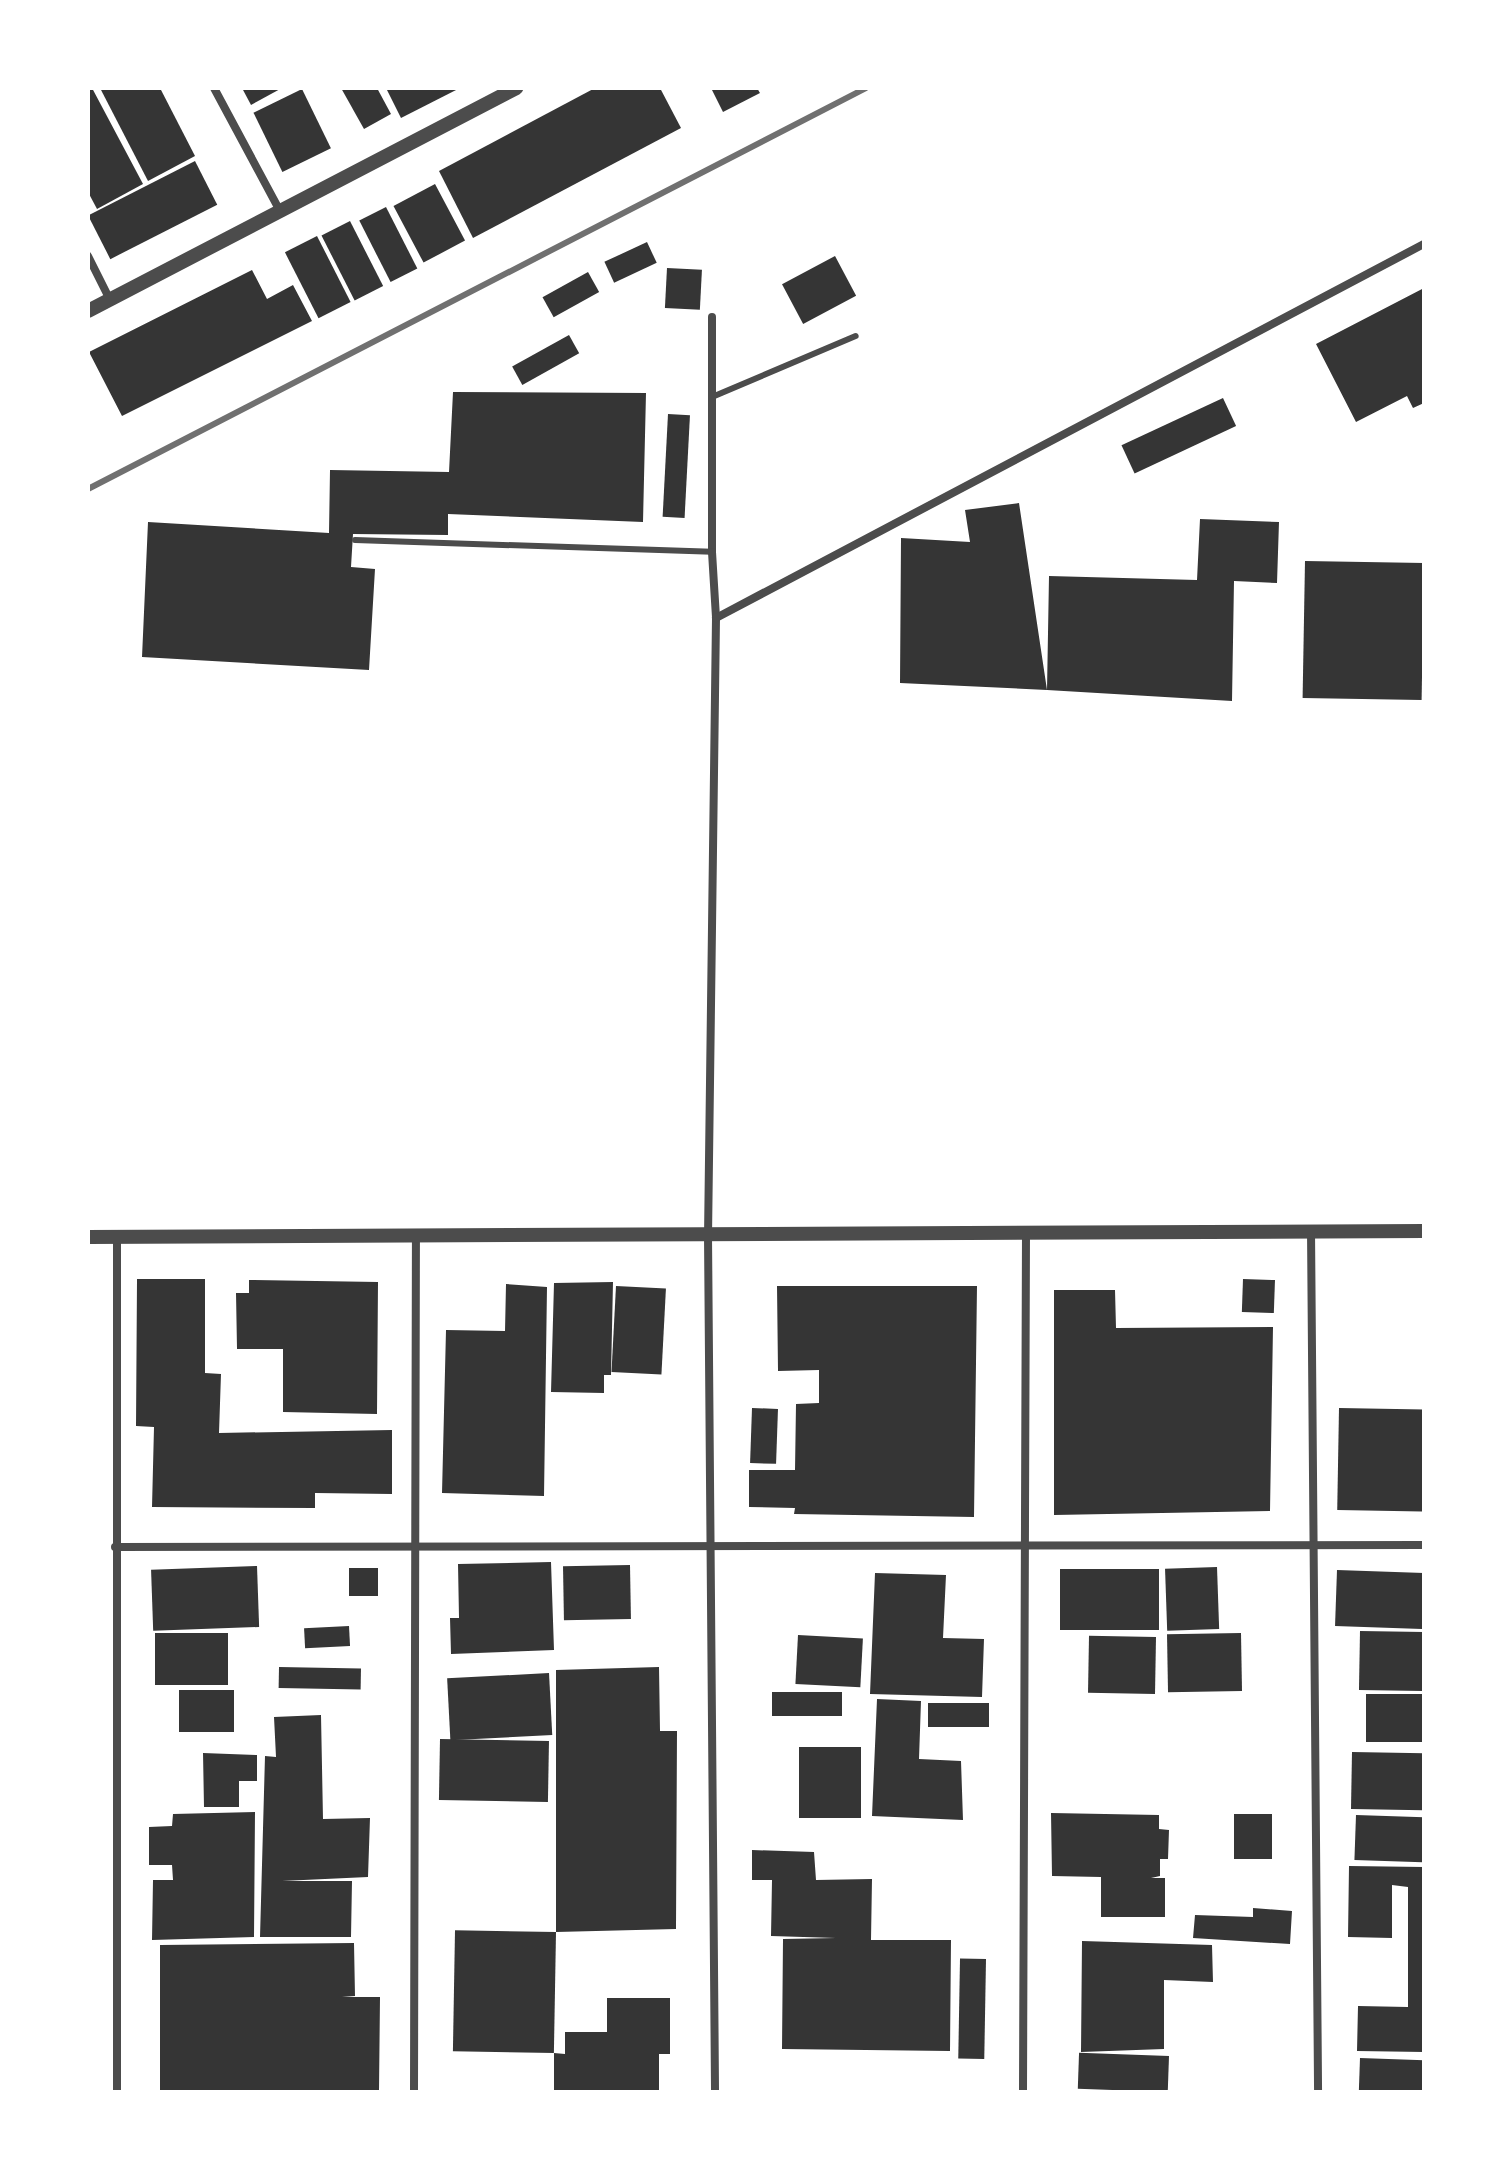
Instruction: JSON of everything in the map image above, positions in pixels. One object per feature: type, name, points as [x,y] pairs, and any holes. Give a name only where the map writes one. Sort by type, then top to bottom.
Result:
[{"type":"street","points":[[214,88],[281,213]]},
{"type":"street","points":[[88,311],[516,88]]},
{"type":"street","points":[[716,618],[1424,244]]},
{"type":"street","points":[[88,256],[110,300]]},
{"type":"street","points":[[712,317],[712,552],[716,618],[708,1235],[713,1547],[715,2092]]},
{"type":"street","points":[[1311,1230],[1318,2092]]},
{"type":"street","points":[[88,1237],[1424,1231]]},
{"type":"street","points":[[1023,2092],[1026,1232]]},
{"type":"street","points":[[414,2092],[416,1236]]},
{"type":"street","points":[[117,1237],[117,2092]]},
{"type":"street","points":[[115,1547],[1424,1545]]},
{"type":"lane","points":[[712,397],[856,336]]},
{"type":"lane","points":[[355,540],[712,552]]},
{"type":"building","points":[[88,88],[92,88],[143,184],[97,209],[88,192]]},
{"type":"building","points":[[100,88],[160,88],[195,156],[148,181]]},
{"type":"building","points":[[242,88],[282,88],[251,105]]},
{"type":"building","points":[[341,88],[377,88],[391,114],[364,129]]},
{"type":"building","points":[[386,88],[460,88],[401,118]]},
{"type":"building","points":[[595,88],[660,88],[681,128],[473,238],[439,171]]},
{"type":"building","points":[[711,88],[757,88],[760,93],[723,112]]},
{"type":"building","points":[[302,89],[331,148],[282,172],[253,113]]},
{"type":"building","points":[[195,161],[217,205],[110,259],[88,215]]},
{"type":"building","points":[[435,184],[465,241],[424,263],[394,206]]},
{"type":"building","points":[[386,207],[417,268],[391,282],[359,221]]},
{"type":"building","points":[[350,221],[383,286],[355,301],[321,236]]},
{"type":"building","points":[[317,236],[351,302],[319,318],[285,252]]},
{"type":"building","points":[[647,242],[657,263],[614,283],[604,262]]},
{"type":"building","points":[[835,256],[856,296],[803,324],[782,284]]},
{"type":"building","points":[[667,268],[702,270],[700,310],[665,308]]},
{"type":"building","points":[[252,270],[267,299],[293,285],[312,321],[122,416],[89,352]]},
{"type":"building","points":[[588,272],[599,292],[554,317],[543,297]]},
{"type":"building","points":[[1424,288],[1424,403],[1413,408],[1407,396],[1356,422],[1316,344]]},
{"type":"building","points":[[569,335],[579,353],[522,385],[512,367]]},
{"type":"building","points":[[453,392],[646,393],[643,522],[448,514],[448,535],[353,534],[351,567],[375,569],[369,670],[142,657],[148,522],[329,533],[330,470],[449,472]]},
{"type":"building","points":[[1223,398],[1236,426],[1135,473],[1121,445]]},
{"type":"building","points":[[668,414],[690,415],[685,518],[663,517]]},
{"type":"building","points":[[1019,503],[1047,690],[900,683],[901,538],[970,542],[965,510]]},
{"type":"building","points":[[1200,519],[1279,522],[1277,583],[1234,581],[1232,701],[1047,690],[1049,576],[1197,580]]},
{"type":"building","points":[[1305,561],[1424,563],[1422,700],[1303,698]]},
{"type":"building","points":[[137,1279],[205,1279],[205,1373],[221,1374],[219,1433],[392,1430],[392,1494],[315,1493],[315,1508],[152,1507],[154,1427],[136,1426]]},
{"type":"building","points":[[1243,1279],[1275,1280],[1274,1313],[1242,1312]]},
{"type":"building","points":[[249,1280],[378,1282],[377,1414],[283,1412],[283,1349],[237,1349],[236,1293],[249,1293]]},
{"type":"building","points":[[613,1282],[611,1375],[604,1375],[604,1393],[551,1392],[554,1283]]},
{"type":"building","points":[[506,1284],[547,1287],[544,1496],[442,1493],[446,1330],[505,1331]]},
{"type":"building","points":[[616,1286],[666,1289],[661,1374],[611,1372]]},
{"type":"building","points":[[777,1286],[977,1286],[974,1517],[794,1514],[795,1508],[749,1507],[749,1470],[795,1470],[796,1404],[819,1403],[819,1370],[778,1371]]},
{"type":"building","points":[[1054,1290],[1115,1290],[1116,1328],[1273,1327],[1270,1511],[1054,1515]]},
{"type":"building","points":[[752,1408],[778,1409],[776,1464],[750,1463]]},
{"type":"building","points":[[1339,1408],[1424,1409],[1422,1511],[1337,1510]]},
{"type":"building","points":[[551,1562],[554,1650],[451,1654],[450,1618],[459,1618],[458,1564]]},
{"type":"building","points":[[630,1565],[631,1619],[564,1620],[563,1566]]},
{"type":"building","points":[[257,1566],[259,1627],[153,1631],[151,1570]]},
{"type":"building","points":[[1217,1567],[1219,1629],[1167,1631],[1165,1569]]},
{"type":"building","points":[[349,1568],[378,1568],[378,1596],[349,1596]]},
{"type":"building","points":[[1060,1569],[1159,1569],[1159,1630],[1060,1630]]},
{"type":"building","points":[[1337,1570],[1424,1573],[1422,1629],[1335,1626]]},
{"type":"building","points":[[875,1573],[946,1575],[943,1638],[984,1639],[982,1697],[870,1694]]},
{"type":"building","points":[[349,1626],[350,1646],[305,1648],[304,1628]]},
{"type":"building","points":[[1360,1631],[1424,1632],[1423,1691],[1359,1690]]},
{"type":"building","points":[[155,1633],[228,1633],[228,1685],[155,1685]]},
{"type":"building","points":[[1241,1633],[1242,1691],[1168,1692],[1167,1634]]},
{"type":"building","points":[[798,1635],[863,1638],[860,1687],[795,1684]]},
{"type":"building","points":[[1089,1636],[1156,1637],[1155,1694],[1088,1693]]},
{"type":"building","points":[[279,1667],[361,1668],[361,1689],[279,1688]]},
{"type":"building","points":[[659,1667],[660,1731],[677,1731],[676,1929],[556,1932],[556,1670]]},
{"type":"building","points":[[549,1673],[552,1735],[450,1740],[447,1678]]},
{"type":"building","points":[[179,1690],[234,1690],[234,1732],[179,1732]]},
{"type":"building","points":[[772,1692],[842,1692],[842,1716],[772,1716]]},
{"type":"building","points":[[1366,1694],[1424,1694],[1424,1742],[1366,1742]]},
{"type":"building","points":[[877,1699],[921,1701],[919,1759],[961,1761],[963,1820],[872,1816]]},
{"type":"building","points":[[928,1703],[989,1703],[989,1727],[928,1727]]},
{"type":"building","points":[[321,1715],[323,1819],[370,1818],[368,1877],[282,1881],[352,1881],[351,1937],[260,1937],[265,1756],[276,1757],[274,1717]]},
{"type":"building","points":[[440,1739],[549,1741],[548,1802],[439,1800]]},
{"type":"building","points":[[799,1747],[861,1747],[861,1818],[799,1818]]},
{"type":"building","points":[[1352,1752],[1424,1753],[1423,1810],[1351,1809]]},
{"type":"building","points":[[203,1753],[257,1755],[257,1781],[239,1781],[239,1807],[204,1807]]},
{"type":"building","points":[[255,1812],[254,1937],[152,1940],[153,1880],[173,1880],[172,1865],[149,1865],[149,1827],[172,1826],[173,1814]]},
{"type":"building","points":[[1051,1813],[1159,1815],[1159,1829],[1169,1830],[1168,1859],[1160,1859],[1160,1876],[1151,1878],[1165,1878],[1165,1917],[1101,1917],[1101,1877],[1052,1876]]},
{"type":"building","points":[[1234,1814],[1272,1814],[1272,1859],[1234,1859]]},
{"type":"building","points":[[1356,1815],[1424,1817],[1422,1862],[1354,1860]]},
{"type":"building","points":[[752,1850],[814,1852],[816,1880],[872,1879],[871,1940],[951,1940],[950,2051],[782,2049],[783,1939],[836,1938],[771,1936],[772,1880],[752,1880]]},
{"type":"building","points":[[1349,1866],[1424,1867],[1424,2052],[1357,2051],[1358,2006],[1408,2007],[1408,1887],[1392,1885],[1392,1938],[1348,1937]]},
{"type":"building","points":[[1253,1908],[1292,1911],[1290,1944],[1193,1938],[1195,1915],[1253,1917]]},
{"type":"building","points":[[455,1930],[556,1932],[554,2053],[453,2051]]},
{"type":"building","points":[[1082,1941],[1212,1945],[1213,1982],[1164,1980],[1164,2049],[1081,2052]]},
{"type":"building","points":[[354,1943],[355,1996],[342,1997],[380,1997],[379,2092],[160,2092],[160,1945]]},
{"type":"building","points":[[960,1959],[986,1959],[984,2059],[958,2059]]},
{"type":"building","points":[[607,1998],[670,1998],[670,2054],[659,2054],[659,2092],[554,2092],[554,2053],[565,2054],[565,2032],[607,2032]]},
{"type":"building","points":[[1079,2053],[1169,2056],[1168,2092],[1078,2089]]},
{"type":"building","points":[[1360,2058],[1424,2060],[1423,2092],[1359,2092]]},
{"type":"railway","points":[[88,489],[866,88]]}]
